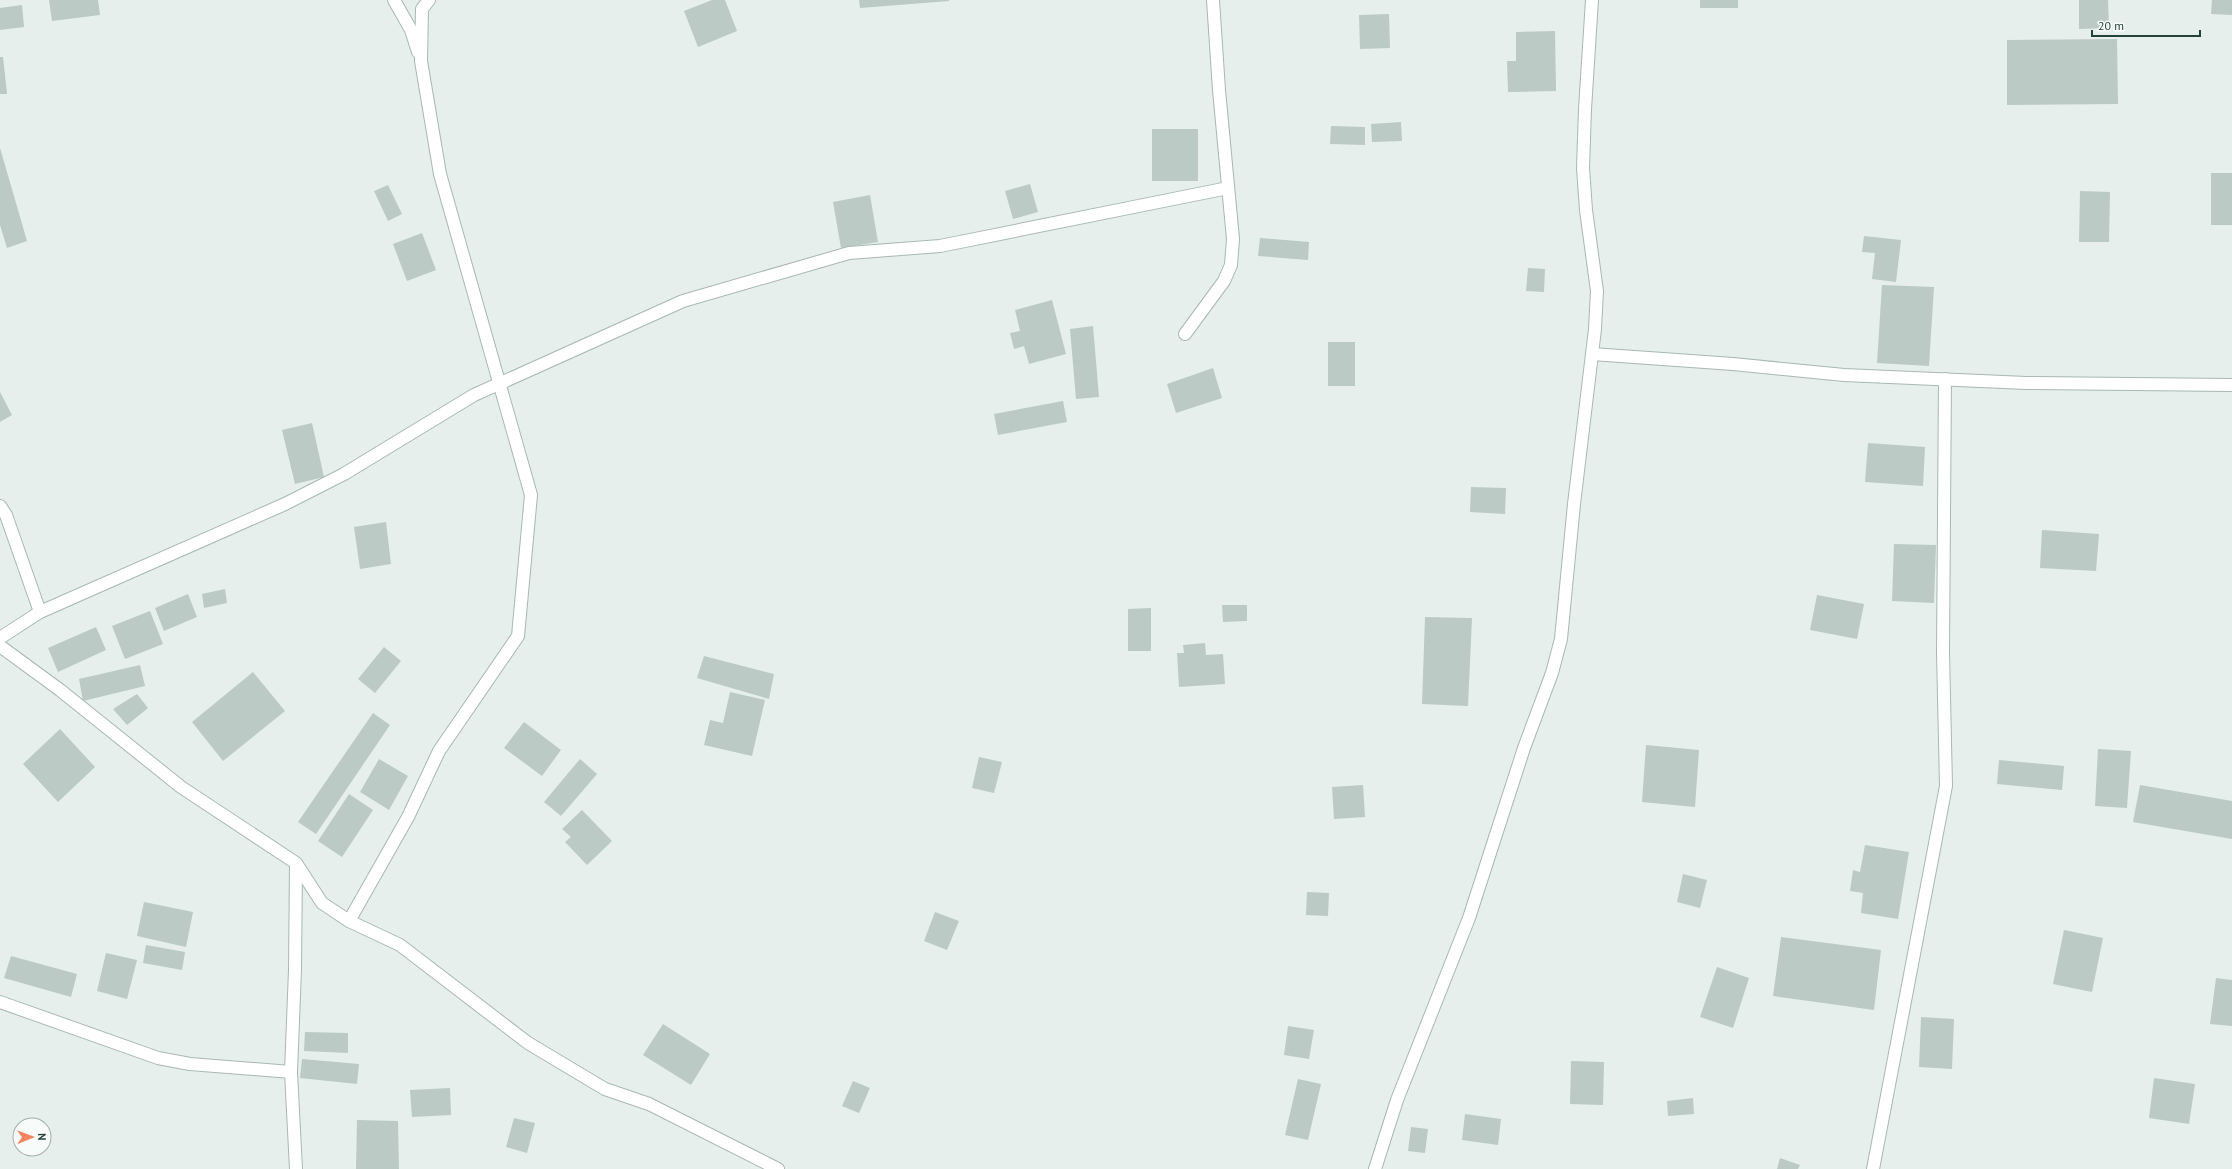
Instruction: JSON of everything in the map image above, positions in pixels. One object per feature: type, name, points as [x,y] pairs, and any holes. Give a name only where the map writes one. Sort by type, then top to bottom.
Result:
[{"type":"street","points":[[349,921],[408,817],[439,751],[518,636],[531,496],[440,174],[421,61],[410,30],[394,0]]},
{"type":"street","points":[[421,61],[422,9],[429,0]]},
{"type":"street","points":[[1185,334],[1224,281],[1231,265],[1233,239],[1213,0]]},
{"type":"street","points":[[1375,1169],[1397,1100],[1469,918],[1524,748],[1552,673],[1559,646],[1592,354],[1597,291],[1586,210],[1584,168],[1585,102],[1592,0]]},
{"type":"street","points":[[0,638],[40,612],[285,504],[344,474],[474,395],[683,301],[848,253],[940,246],[1228,188]]},
{"type":"street","points":[[1592,354],[1733,364],[1844,375],[2026,383],[2232,385]]},
{"type":"street","points":[[1873,1169],[1946,786],[1943,652],[1945,379]]},
{"type":"street","points":[[0,506],[6,515],[40,612]]},
{"type":"street","points":[[0,646],[60,690],[181,787],[296,863],[322,903],[349,921],[400,945],[528,1043],[605,1089],[649,1104],[778,1169]]},
{"type":"street","points":[[296,863],[295,970],[291,1072],[296,1169]]},
{"type":"street","points":[[0,1002],[158,1058],[190,1064],[291,1072]]},
{"type":"building","points":[[49,0],[98,0],[100,15],[52,21]]},
{"type":"building","points":[[712,0],[725,0],[737,31],[698,47],[684,11]]},
{"type":"building","points":[[859,0],[949,0],[949,1],[860,8]]},
{"type":"building","points":[[1700,0],[1738,0],[1738,8],[1700,8]]},
{"type":"building","points":[[2079,0],[2108,0],[2109,28],[2079,29]]},
{"type":"building","points":[[2212,0],[2232,0],[2232,15],[2211,14]]},
{"type":"building","points":[[22,5],[24,27],[0,30],[0,8]]},
{"type":"building","points":[[1389,14],[1390,48],[1360,49],[1359,15]]},
{"type":"building","points":[[1555,31],[1556,91],[1508,92],[1507,61],[1516,61],[1516,32]]},
{"type":"building","points":[[2117,39],[2118,104],[2007,105],[2007,40]]},
{"type":"building","points":[[0,57],[3,57],[7,94],[0,94]]},
{"type":"building","points":[[1401,122],[1402,141],[1372,142],[1371,124]]},
{"type":"building","points":[[1331,126],[1365,127],[1365,145],[1330,144]]},
{"type":"building","points":[[1152,129],[1198,129],[1198,181],[1152,181]]},
{"type":"building","points":[[0,148],[27,241],[7,248],[0,225]]},
{"type":"building","points":[[2211,173],[2232,173],[2232,225],[2211,225]]},
{"type":"building","points":[[1030,184],[1038,212],[1013,219],[1005,191]]},
{"type":"building","points":[[388,185],[402,214],[388,221],[374,191]]},
{"type":"building","points":[[2080,191],[2110,192],[2109,242],[2079,242]]},
{"type":"building","points":[[870,195],[878,242],[841,248],[833,202]]},
{"type":"building","points":[[422,233],[436,270],[407,281],[393,244]]},
{"type":"building","points":[[1864,236],[1901,240],[1896,282],[1872,279],[1875,253],[1862,252]]},
{"type":"building","points":[[1260,238],[1309,242],[1308,260],[1258,256]]},
{"type":"building","points":[[1528,268],[1545,269],[1544,292],[1526,291]]},
{"type":"building","points":[[1882,285],[1934,287],[1929,366],[1877,363]]},
{"type":"building","points":[[1052,300],[1066,354],[1029,364],[1024,346],[1014,349],[1010,333],[1020,331],[1015,310]]},
{"type":"building","points":[[1093,326],[1099,397],[1076,399],[1070,329]]},
{"type":"building","points":[[1328,342],[1355,342],[1355,386],[1328,386]]},
{"type":"building","points":[[1213,368],[1222,398],[1176,413],[1167,384]]},
{"type":"building","points":[[0,392],[12,415],[0,422]]},
{"type":"building","points":[[1063,401],[1067,422],[998,435],[994,414]]},
{"type":"building","points":[[312,423],[324,477],[295,484],[282,430]]},
{"type":"building","points":[[1868,443],[1925,447],[1923,486],[1865,482]]},
{"type":"building","points":[[1471,487],[1506,488],[1505,514],[1470,512]]},
{"type":"building","points":[[386,522],[391,564],[360,569],[354,527]]},
{"type":"building","points":[[2042,530],[2099,534],[2096,571],[2040,568]]},
{"type":"building","points":[[1894,544],[1936,545],[1934,603],[1892,601]]},
{"type":"building","points":[[225,589],[227,603],[204,608],[202,594]]},
{"type":"building","points":[[188,594],[197,617],[164,631],[155,608]]},
{"type":"building","points":[[1817,595],[1864,604],[1857,639],[1810,630]]},
{"type":"building","points":[[1222,605],[1247,605],[1247,621],[1223,622]]},
{"type":"building","points":[[1151,608],[1151,651],[1128,651],[1128,609]]},
{"type":"building","points":[[150,611],[163,644],[125,659],[112,626]]},
{"type":"building","points":[[1425,617],[1472,618],[1468,706],[1422,704]]},
{"type":"building","points":[[96,627],[106,650],[58,672],[48,648]]},
{"type":"building","points":[[1205,643],[1206,655],[1223,654],[1225,684],[1179,687],[1177,653],[1184,653],[1183,645]]},
{"type":"building","points":[[384,647],[401,661],[375,693],[358,679]]},
{"type":"building","points":[[704,656],[774,674],[769,699],[697,678]]},
{"type":"building","points":[[140,665],[145,686],[83,701],[79,679]]},
{"type":"building","points":[[253,672],[285,711],[223,761],[192,722]]},
{"type":"building","points":[[730,692],[765,700],[752,756],[704,745],[710,720],[723,723]]},
{"type":"building","points":[[137,694],[148,708],[127,725],[113,709]]},
{"type":"building","points":[[373,713],[390,725],[316,834],[298,822]]},
{"type":"building","points":[[524,722],[561,750],[542,776],[504,748]]},
{"type":"building","points":[[60,729],[95,767],[58,802],[23,764]]},
{"type":"building","points":[[1646,745],[1699,750],[1695,807],[1642,802]]},
{"type":"building","points":[[2098,749],[2131,751],[2127,808],[2095,806]]},
{"type":"building","points":[[979,757],[1002,762],[994,793],[972,788]]},
{"type":"building","points":[[379,759],[408,776],[389,810],[360,792]]},
{"type":"building","points":[[580,759],[597,774],[561,816],[544,802]]},
{"type":"building","points":[[1999,760],[2064,766],[2062,790],[1997,784]]},
{"type":"building","points":[[1363,785],[1365,817],[1334,819],[1332,787]]},
{"type":"building","points":[[2140,785],[2232,801],[2232,839],[2133,822]]},
{"type":"building","points":[[349,794],[373,810],[342,857],[318,841]]},
{"type":"building","points":[[582,810],[612,841],[587,865],[565,842],[571,837],[562,829]]},
{"type":"building","points":[[1865,845],[1909,852],[1898,919],[1861,913],[1863,893],[1850,891],[1853,870],[1860,872]]},
{"type":"building","points":[[1683,874],[1707,880],[1700,908],[1677,902]]},
{"type":"building","points":[[1307,892],[1329,893],[1328,916],[1306,915]]},
{"type":"building","points":[[144,902],[193,912],[186,947],[137,936]]},
{"type":"building","points":[[935,912],[959,921],[947,950],[924,941]]},
{"type":"building","points":[[2064,930],[2103,938],[2092,992],[2053,984]]},
{"type":"building","points":[[1781,937],[1881,950],[1874,1010],[1773,996]]},
{"type":"building","points":[[146,945],[185,952],[182,970],[143,963]]},
{"type":"building","points":[[106,953],[137,960],[127,999],[97,991]]},
{"type":"building","points":[[11,956],[77,974],[71,997],[4,978]]},
{"type":"building","points":[[1717,967],[1749,978],[1733,1028],[1700,1017]]},
{"type":"building","points":[[2216,978],[2232,980],[2232,1026],[2210,1024]]},
{"type":"building","points":[[1921,1017],[1954,1019],[1952,1069],[1919,1067]]},
{"type":"building","points":[[663,1024],[710,1054],[691,1085],[643,1055]]},
{"type":"building","points":[[1288,1026],[1314,1030],[1309,1059],[1284,1055]]},
{"type":"building","points":[[305,1032],[348,1033],[348,1053],[304,1051]]},
{"type":"building","points":[[302,1059],[359,1064],[357,1084],[300,1078]]},
{"type":"building","points":[[1571,1061],[1604,1062],[1603,1105],[1570,1104]]},
{"type":"building","points":[[2154,1078],[2195,1084],[2189,1124],[2149,1118]]},
{"type":"building","points":[[1298,1079],[1321,1084],[1308,1140],[1285,1135]]},
{"type":"building","points":[[853,1081],[870,1088],[859,1113],[842,1106]]},
{"type":"building","points":[[450,1088],[451,1115],[412,1117],[410,1090]]},
{"type":"building","points":[[1693,1098],[1694,1114],[1668,1116],[1667,1101]]},
{"type":"building","points":[[1465,1114],[1501,1119],[1498,1145],[1462,1140]]},
{"type":"building","points":[[514,1118],[535,1123],[527,1153],[506,1147]]},
{"type":"building","points":[[357,1120],[398,1121],[399,1169],[356,1169]]},
{"type":"building","points":[[1411,1127],[1428,1129],[1425,1153],[1408,1151]]},
{"type":"building","points":[[1780,1158],[1800,1165],[1798,1169],[1777,1169]]}]
